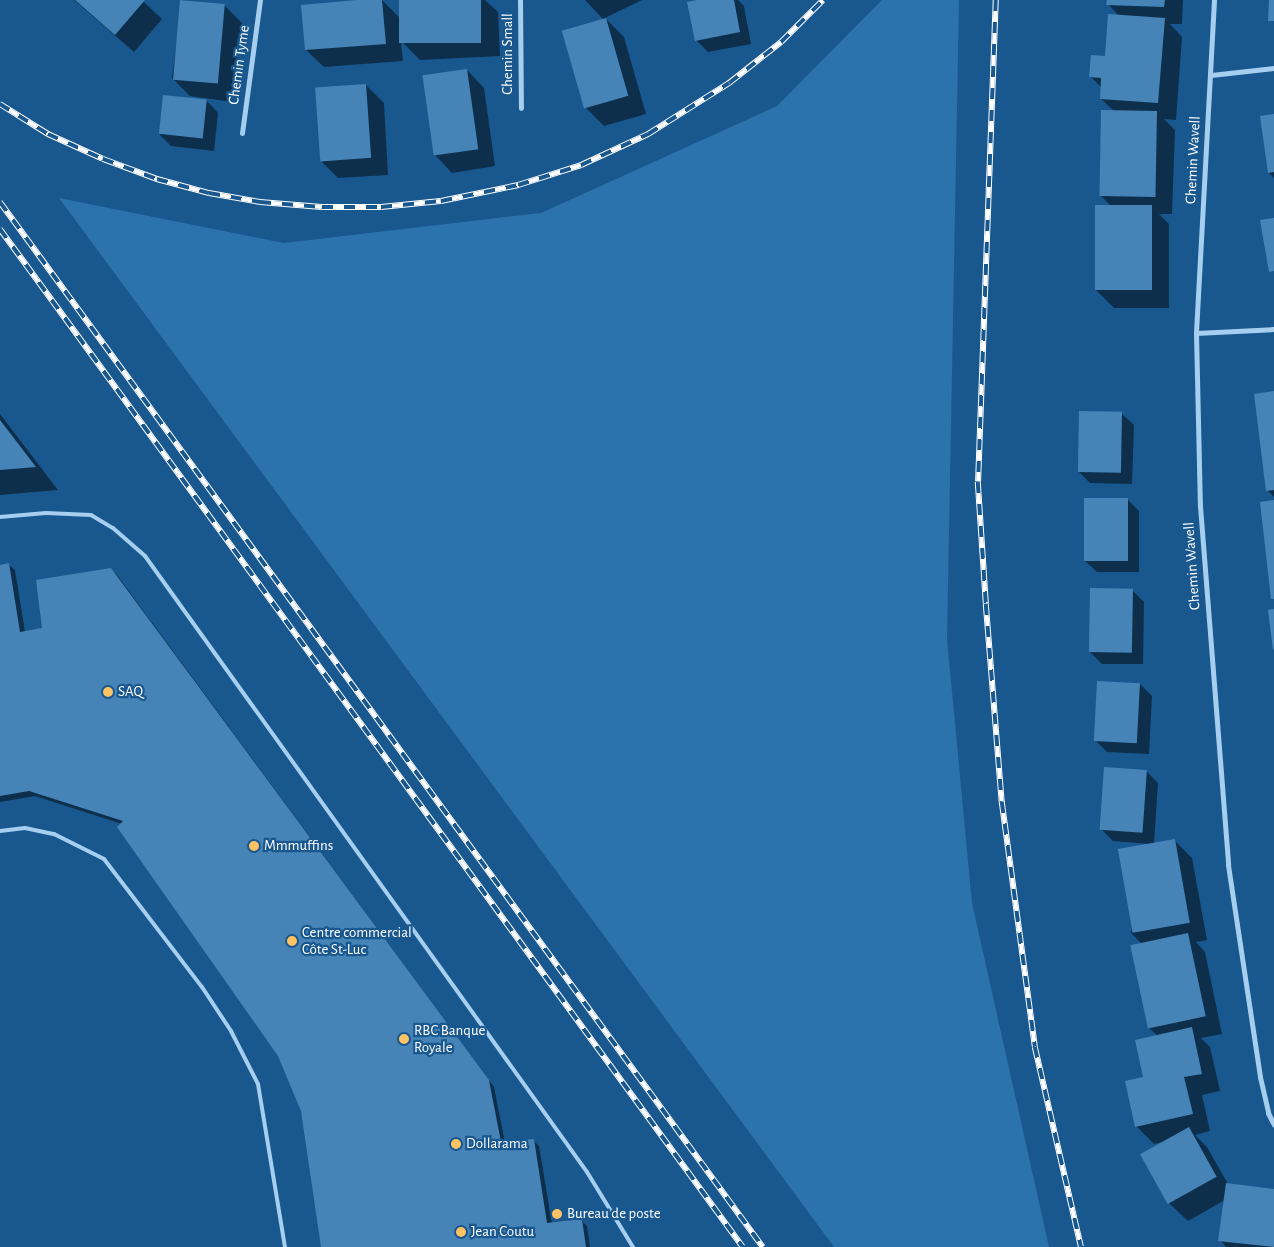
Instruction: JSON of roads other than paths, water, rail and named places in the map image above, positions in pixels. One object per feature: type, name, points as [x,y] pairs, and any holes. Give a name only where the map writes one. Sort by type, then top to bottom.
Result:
[{"type":"street","name":"Chemin Tyme","points":[[242,133],[260,0]]},
{"type":"street","name":"Chemin Small","points":[[520,0],[520,108]]},
{"type":"street","name":"Chemin Wavell","points":[[1214,0],[1196,333],[1200,506],[1228,865],[1260,1077],[1268,1113],[1274,1125]]},
{"type":"street","points":[[1211,75],[1274,68]]},
{"type":"street","points":[[1196,333],[1274,329]]},
{"type":"lane","points":[[0,517],[46,513],[91,515],[114,528],[145,556],[587,1172],[634,1247]]},
{"type":"lane","points":[[0,830],[25,828],[54,834],[104,859],[231,1031],[258,1084],[285,1247]]},
{"type":"railway","points":[[0,104],[48,134],[103,159],[157,179],[209,193],[260,202],[322,207],[381,207],[441,201],[518,185],[581,165],[648,134],[729,83],[781,42],[823,0]]},
{"type":"railway","points":[[996,0],[978,482],[986,604],[1002,802],[1035,1047],[1081,1247]]},
{"type":"railway","points":[[0,202],[763,1247]]},
{"type":"railway","points":[[0,229],[743,1247]]},
{"type":"place","name":"SAQ","points":[[108,692]]},
{"type":"place","name":"Mmmuffins","points":[[254,846]]},
{"type":"place","name":"Centre commercial Côte St-Luc","points":[[292,941]]},
{"type":"place","name":"RBC Banque Royale","points":[[404,1039]]},
{"type":"place","name":"Dollarama","points":[[456,1144]]},
{"type":"place","name":"Bureau de poste","points":[[557,1214]]},
{"type":"place","name":"Jean Coutu","points":[[461,1232]]}]
